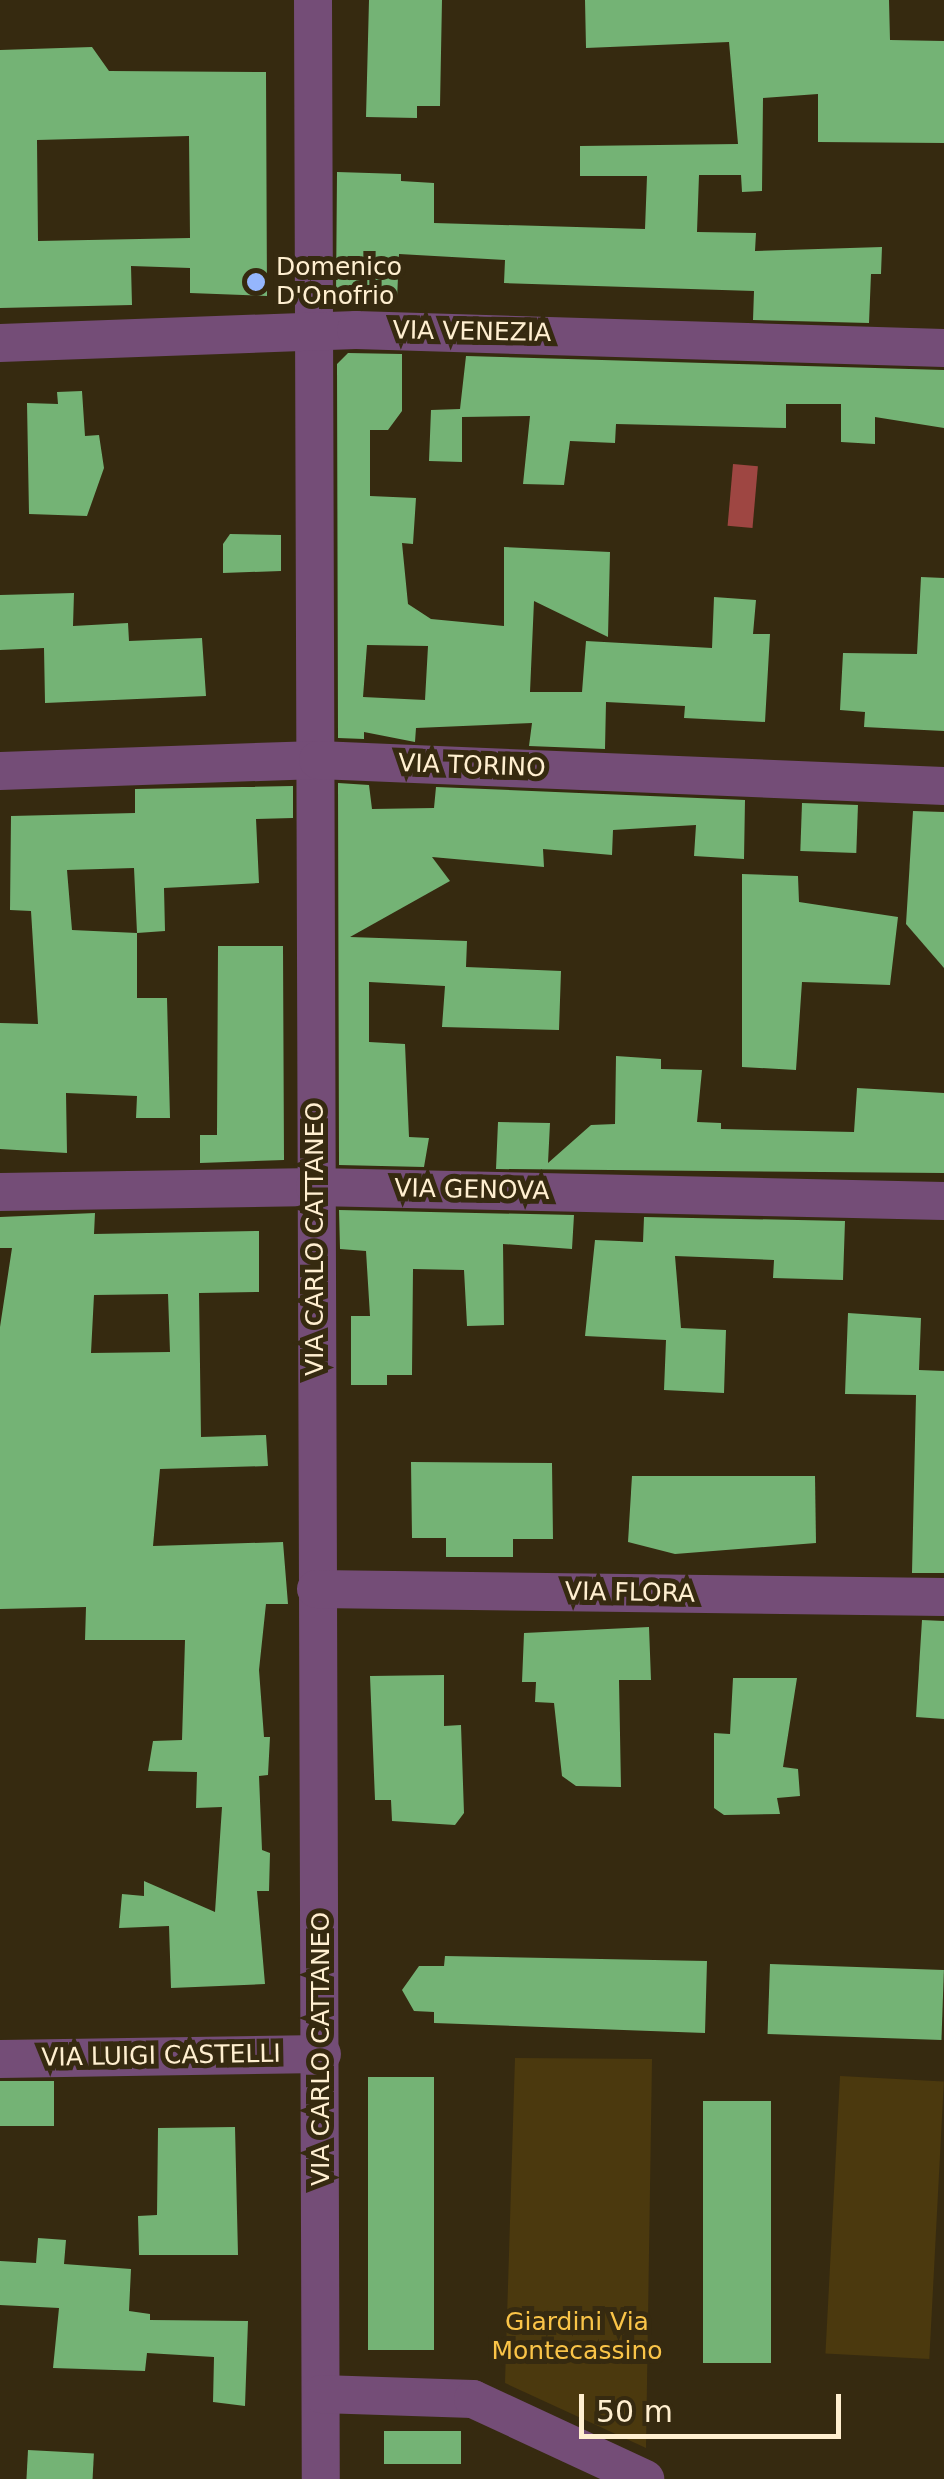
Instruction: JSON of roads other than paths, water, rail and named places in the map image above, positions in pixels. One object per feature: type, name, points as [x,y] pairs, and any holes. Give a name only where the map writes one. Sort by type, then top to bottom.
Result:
[{"type":"street","name":"VIA CARLO CATTANEO","points":[[313,0],[318,760],[316,1589],[322,2054],[320,2479]]},
{"type":"street","name":"VIA VENEZIA","points":[[0,342],[315,331],[944,348]]},
{"type":"street","name":"VIA TORINO","points":[[0,770],[318,760],[944,786]]},
{"type":"street","name":"VIA GENOVA","points":[[0,1192],[315,1187],[944,1200]]},
{"type":"street","name":"VIA FLORA","points":[[316,1589],[944,1597]]},
{"type":"street","name":"VIA LUIGI CASTELLI","points":[[0,2059],[322,2054]]},
{"type":"street","points":[[321,2394],[473,2399],[644,2479]]},
{"type":"place","name":"Domenico D'Onofrio","points":[[256,282]]},
{"type":"park label","name":"Giardini Via Montecassino","points":[[577,2338]]}]
